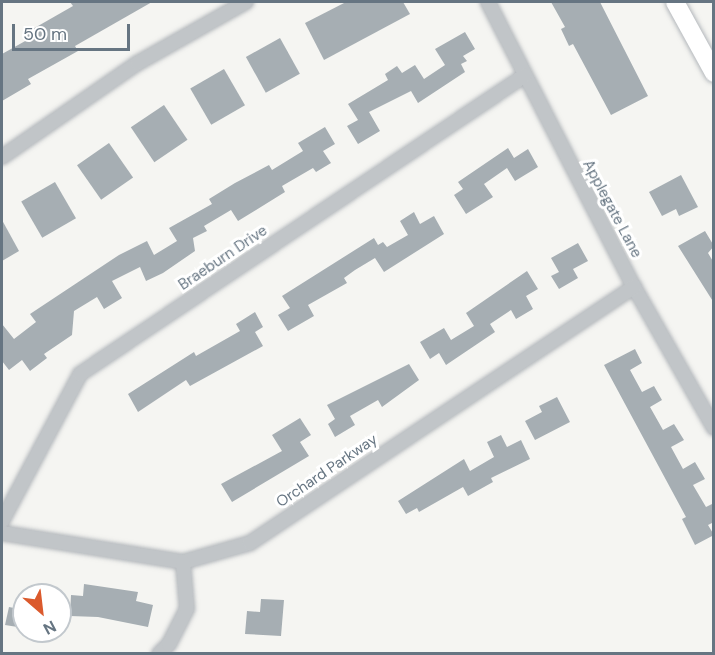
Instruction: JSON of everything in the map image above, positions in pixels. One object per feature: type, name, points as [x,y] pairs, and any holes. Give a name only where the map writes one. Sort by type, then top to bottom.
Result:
[{"type":"street","points":[[2,157],[138,63],[246,2]]},
{"type":"street","name":"Applegate Lane","points":[[488,2],[634,287],[714,428]]},
{"type":"street","points":[[675,2],[714,74]]},
{"type":"street","name":"Braeburn Drive","points":[[2,521],[80,374],[524,76]]},
{"type":"street","name":"Orchard Parkway","points":[[2,533],[183,562],[250,543],[634,287]]},
{"type":"street","points":[[159,654],[169,644],[187,609],[183,562]]},
{"type":"building","points":[[70,2],[152,2],[75,46],[78,51],[28,79],[31,84],[2,101],[2,54],[27,40],[24,34],[73,6]]},
{"type":"building","points":[[346,2],[403,2],[410,14],[324,60],[305,23]]},
{"type":"building","points":[[551,2],[600,2],[648,96],[611,115],[573,44],[569,46],[561,29],[565,27]]},
{"type":"building","points":[[465,32],[475,49],[463,56],[467,61],[461,64],[465,72],[418,103],[411,91],[369,112],[380,131],[358,144],[347,126],[358,120],[348,104],[388,80],[385,74],[397,66],[402,73],[415,65],[424,79],[445,65],[435,49]]},
{"type":"building","points":[[280,38],[300,74],[266,93],[246,57]]},
{"type":"building","points":[[224,69],[245,105],[211,125],[190,89]]},
{"type":"building","points":[[164,105],[187,140],[154,162],[131,127]]},
{"type":"building","points":[[325,127],[335,144],[323,151],[331,163],[316,172],[313,168],[282,186],[285,192],[238,221],[231,210],[204,226],[207,231],[193,238],[195,251],[163,273],[146,281],[140,267],[112,281],[122,298],[104,309],[97,297],[74,311],[72,335],[44,354],[47,358],[30,371],[22,360],[9,370],[2,361],[2,324],[14,339],[36,322],[30,314],[119,255],[147,241],[154,255],[177,241],[169,228],[212,204],[209,199],[235,183],[269,165],[272,170],[303,151],[298,143]]},
{"type":"building","points":[[109,143],[133,177],[101,200],[77,165]]},
{"type":"building","points":[[508,148],[514,158],[528,149],[538,167],[515,181],[507,168],[484,184],[493,197],[466,214],[454,195],[463,189],[458,182]]},
{"type":"building","points":[[681,175],[698,207],[679,216],[676,209],[662,216],[649,192]]},
{"type":"building","points":[[55,182],[76,218],[42,238],[21,202]]},
{"type":"building","points":[[414,212],[420,224],[434,216],[444,234],[384,272],[375,258],[355,270],[344,278],[347,283],[308,305],[314,316],[288,331],[278,315],[290,308],[282,296],[374,238],[378,245],[383,242],[387,247],[408,235],[400,221]]},
{"type":"building","points":[[2,220],[19,251],[2,261]]},
{"type":"building","points":[[705,231],[714,246],[708,253],[714,263],[714,303],[678,246]]},
{"type":"building","points":[[578,243],[588,261],[573,269],[578,278],[559,289],[551,276],[559,272],[551,258]]},
{"type":"building","points":[[527,271],[538,289],[526,296],[533,309],[516,319],[511,310],[490,324],[495,332],[446,365],[439,353],[430,359],[420,342],[444,328],[451,340],[474,326],[466,313]]},
{"type":"building","points":[[255,312],[263,327],[255,332],[263,346],[190,386],[186,380],[138,412],[128,394],[194,352],[196,356],[240,331],[236,324]]},
{"type":"building","points":[[635,349],[642,363],[630,370],[642,392],[654,386],[662,400],[650,407],[663,430],[674,424],[684,440],[671,447],[683,469],[695,462],[705,479],[693,485],[706,507],[714,503],[714,522],[708,525],[714,535],[695,545],[682,519],[686,517],[604,365]]},
{"type":"building","points":[[409,364],[419,380],[382,407],[378,400],[350,416],[355,425],[335,437],[328,424],[335,419],[327,405]]},
{"type":"building","points":[[557,397],[570,422],[535,440],[525,421],[542,412],[539,406]]},
{"type":"building","points":[[300,418],[311,435],[300,442],[309,456],[232,502],[221,484],[282,451],[272,435]]},
{"type":"building","points":[[501,435],[507,447],[521,440],[530,459],[491,478],[493,482],[468,496],[463,487],[419,512],[417,508],[406,514],[398,501],[464,459],[470,471],[494,457],[487,442]]},
{"type":"building","points":[[84,584],[138,592],[136,601],[153,605],[148,627],[98,617],[72,616],[72,595],[83,596]]},
{"type":"building","points":[[261,599],[284,600],[281,636],[245,634],[247,611],[260,612]]},
{"type":"building","points":[[9,607],[12,608],[12,626],[5,625]]}]
